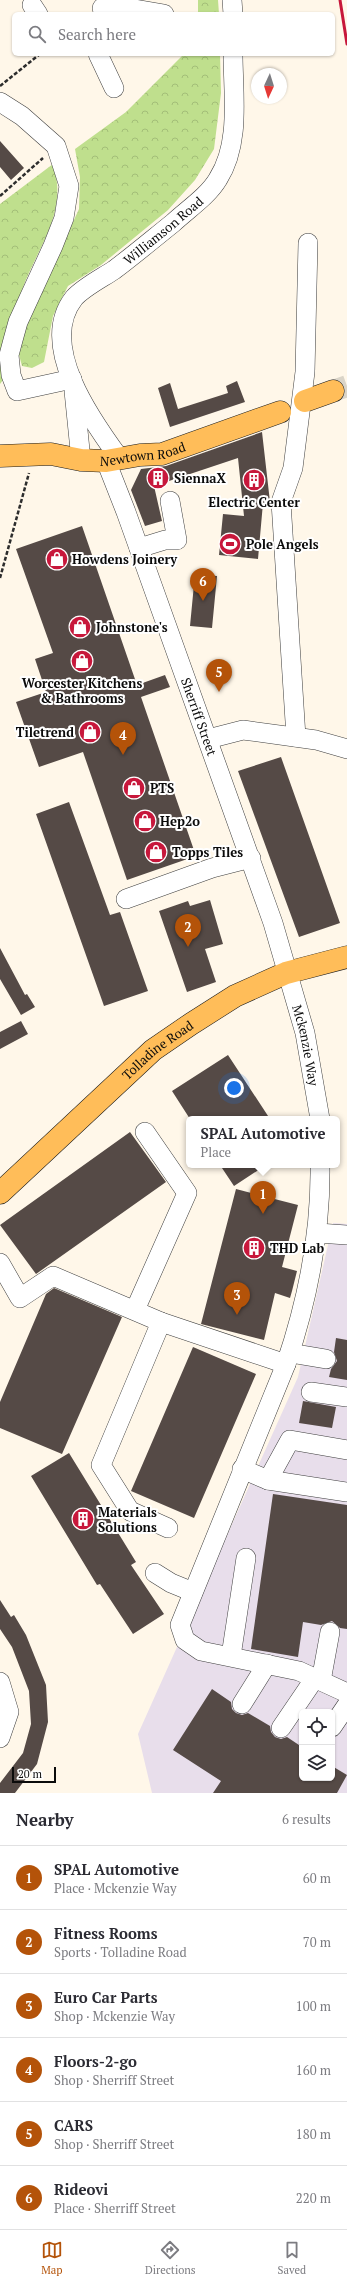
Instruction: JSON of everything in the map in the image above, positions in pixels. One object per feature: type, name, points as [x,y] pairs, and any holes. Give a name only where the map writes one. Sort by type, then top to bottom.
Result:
[{"type":"main road","points":[[305,401],[333,390]]},
{"type":"main road","name":"Newtown Road","points":[[0,456],[32,453],[51,454],[81,460],[113,460],[162,454],[280,412]]},
{"type":"main road","name":"Tolladine Road","points":[[0,1193],[153,1050],[235,996],[286,973],[347,957]]},
{"type":"street","points":[[232,0],[233,12]]},
{"type":"street","points":[[102,7],[128,8],[152,12]]},
{"type":"street","points":[[99,56],[114,88]]},
{"type":"street","name":"Williamson Road","points":[[113,460],[73,381],[61,344],[62,330],[67,311],[75,297],[136,254],[202,197],[218,179],[229,154],[234,128],[233,56]]},
{"type":"street","points":[[0,102],[22,116],[56,146],[69,186],[67,204],[53,246],[18,322],[9,361],[17,391],[73,381]]},
{"type":"street","points":[[296,737],[281,502],[293,468],[305,372],[308,243]]},
{"type":"street","name":"Williamson Road","points":[[73,381],[75,419],[81,460]]},
{"type":"street","name":"Sherriff Street","points":[[113,460],[139,548],[251,858],[273,924],[286,973]]},
{"type":"street","points":[[139,548],[165,540],[177,540],[170,501]]},
{"type":"street","points":[[208,739],[243,730],[316,740],[347,749]]},
{"type":"street","points":[[126,899],[212,868],[251,858]]},
{"type":"street","name":"Mckenzie Way","points":[[286,973],[305,1033],[319,1116]]},
{"type":"street","points":[[135,1310],[187,1193],[145,1132]]},
{"type":"street","points":[[320,1168],[318,1233],[308,1287],[288,1358],[180,1625],[185,1640],[202,1651],[299,1671],[347,1693]]},
{"type":"street","points":[[318,1233],[347,1235]]},
{"type":"street","points":[[0,1263],[20,1298],[53,1276],[161,1322],[288,1358],[326,1359]]},
{"type":"street","points":[[161,1322],[101,1465],[130,1510],[168,1528]]},
{"type":"street","points":[[312,1392],[347,1397]]},
{"type":"street","points":[[268,1480],[290,1440],[347,1450]]},
{"type":"street","points":[[242,1469],[268,1480],[347,1492]]},
{"type":"street","points":[[231,1656],[246,1558]]},
{"type":"street","points":[[155,1573],[171,1584],[193,1592]]},
{"type":"street","points":[[281,1728],[318,1680],[330,1632]]},
{"type":"street","points":[[242,1704],[267,1664]]},
{"type":"street","points":[[0,1682],[9,1712],[0,1738]]},
{"type":"street","points":[[335,1723],[347,1705]]},
{"type":"path","points":[[0,86],[38,56]]},
{"type":"path","points":[[0,196],[56,146]]},
{"type":"path","points":[[0,578],[27,485],[32,453]]},
{"type":"shaded area","points":[[333,1223],[347,1224],[347,1793],[152,1793],[138,1734],[298,1377]]},
{"type":"green space","points":[[198,0],[218,0],[219,12],[198,12]]},
{"type":"green space","points":[[182,56],[220,56],[221,93],[214,149],[195,180],[168,210],[101,265],[68,286],[53,316],[44,362],[32,368],[22,366],[18,351],[28,319],[79,209],[80,177],[75,149],[126,112]]},
{"type":"green space","points":[[53,164],[57,183],[57,200],[53,217],[48,233],[26,280],[20,297],[6,376],[0,384],[0,204]]},
{"type":"building","points":[[0,141],[24,168],[11,180],[0,167]]},
{"type":"building","points":[[237,381],[245,402],[170,427],[158,388],[170,383],[178,409],[228,393],[226,386]]},
{"type":"building","points":[[262,432],[270,502],[263,503],[258,559],[219,555],[223,514],[244,516],[238,458],[154,486],[162,521],[145,526],[131,490],[141,469],[166,466]]},
{"type":"building","points":[[82,526],[137,685],[165,675],[170,687],[141,697],[196,856],[127,880],[83,752],[39,767],[16,702],[46,692],[35,659],[53,653],[16,549]]},
{"type":"building","points":[[195,574],[217,576],[212,628],[190,626]]},
{"type":"building","points":[[281,757],[340,923],[299,937],[238,771]]},
{"type":"building","points":[[69,802],[110,915],[120,912],[148,991],[104,1006],[36,814]]},
{"type":"building","points":[[210,900],[223,944],[205,949],[216,982],[187,992],[159,911],[188,901],[190,906]]},
{"type":"building","points":[[0,948],[25,995],[27,994],[35,1007],[21,1015],[0,979]]},
{"type":"building","points":[[21,1021],[28,1034],[0,1049],[0,1032]]},
{"type":"building","points":[[228,1055],[268,1116],[188,1116],[172,1091]]},
{"type":"building","points":[[130,1132],[166,1182],[36,1274],[0,1225]]},
{"type":"building","points":[[222,1168],[261,1168],[234,1186]]},
{"type":"building","points":[[236,1189],[298,1205],[282,1267],[297,1271],[292,1291],[290,1298],[275,1293],[264,1340],[201,1324]]},
{"type":"building","points":[[54,1288],[122,1317],[62,1454],[0,1428],[0,1402],[46,1294]]},
{"type":"building","points":[[336,1338],[347,1340],[347,1380],[329,1377],[331,1369],[337,1361],[334,1352]]},
{"type":"building","points":[[193,1347],[256,1374],[194,1518],[131,1491]]},
{"type":"building","points":[[303,1401],[336,1407],[332,1428],[299,1423]]},
{"type":"building","name":"Materials Solutions","points":[[69,1453],[136,1562],[131,1565],[164,1614],[133,1634],[100,1584],[97,1585],[31,1476]]},
{"type":"building","points":[[273,1494],[347,1505],[347,1629],[340,1628],[332,1621],[321,1625],[303,1622],[298,1657],[251,1649]]},
{"type":"building","points":[[0,1600],[11,1617],[14,1615],[26,1635],[46,1685],[48,1722],[37,1764],[15,1793],[0,1793],[0,1783],[23,1753],[31,1724],[29,1691],[12,1647],[0,1629]]},
{"type":"building","points":[[212,1689],[231,1702],[232,1709],[236,1713],[242,1715],[248,1713],[270,1726],[271,1732],[275,1737],[281,1739],[287,1737],[299,1745],[299,1781],[335,1781],[335,1768],[347,1775],[337,1793],[213,1793],[221,1781],[173,1750]]},
{"type":"tunnel","points":[[333,391],[347,386]]},
{"type":"railway","points":[[340,0],[347,44]]},
{"type":"place","name":"SiennaX","points":[[158,478]]},
{"type":"place","name":"Electric Center","points":[[254,480]]},
{"type":"place","name":"Pole Angels","points":[[230,544]]},
{"type":"place","name":"Howdens Joinery","points":[[57,559]]},
{"type":"place","name":"Rideovi","points":[[203,601]]},
{"type":"place","name":"Johnstone's","points":[[80,627]]},
{"type":"place","name":"Worcester Kitchens & Bathrooms","points":[[82,661]]},
{"type":"place","name":"CARS","points":[[219,692]]},
{"type":"place","name":"Tiletrend","points":[[90,732]]},
{"type":"place","name":"Floors-2-go","points":[[123,755]]},
{"type":"place","name":"PTS","points":[[134,788]]},
{"type":"place","name":"Hep2o","points":[[145,821]]},
{"type":"place","name":"Topps Tiles","points":[[156,852]]},
{"type":"place","name":"Fitness Rooms","points":[[188,947]]},
{"type":"place","name":"SPAL Automotive","points":[[263,1214]]},
{"type":"place","name":"THD Lab","points":[[254,1248]]},
{"type":"place","name":"Euro Car Parts","points":[[237,1315]]},
{"type":"place","name":"Materials Solutions","points":[[83,1519]]}]
